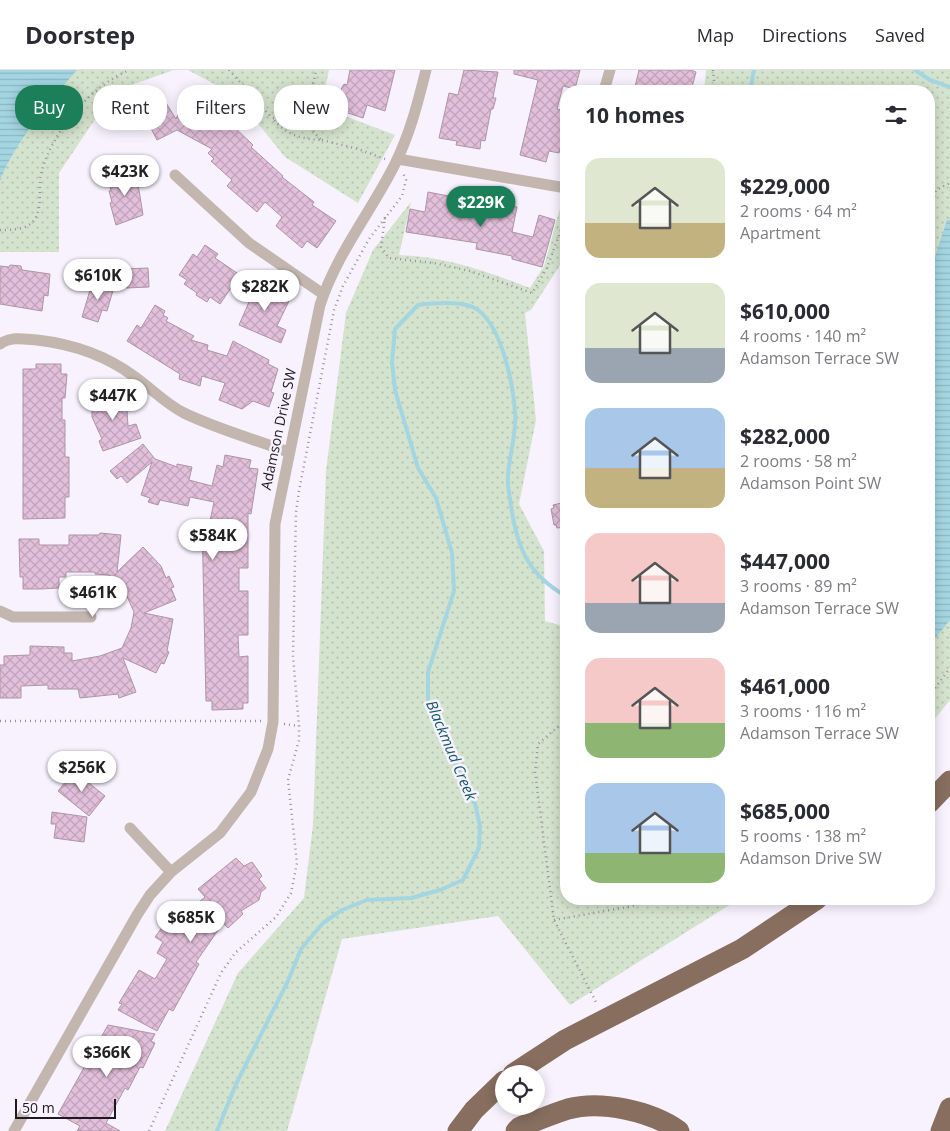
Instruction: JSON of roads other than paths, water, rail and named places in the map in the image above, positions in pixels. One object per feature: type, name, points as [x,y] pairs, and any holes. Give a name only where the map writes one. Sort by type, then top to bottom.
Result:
[{"type":"highway","points":[[935,797],[950,781]]},
{"type":"highway","points":[[527,1065],[565,1040],[742,949],[808,905]]},
{"type":"highway","points":[[458,1131],[474,1110],[495,1090]]},
{"type":"highway","points":[[516,1131],[520,1127],[570,1109],[620,1106],[667,1122],[679,1131]]},
{"type":"highway","points":[[941,1131],[950,1108]]},
{"type":"street","name":"Adamson Drive SW","points":[[14,1131],[137,915],[171,872],[204,848],[231,820],[250,792],[268,750],[274,707],[275,524],[288,452],[323,294],[418,105],[426,70]]},
{"type":"street","points":[[606,85],[610,70]]},
{"type":"street","points":[[392,159],[560,187]]},
{"type":"street","points":[[174,175],[249,243],[323,294]]},
{"type":"street","points":[[0,344],[10,339],[21,338],[69,346],[92,353],[120,367],[184,413],[288,452]]},
{"type":"street","points":[[0,611],[13,617],[91,617]]},
{"type":"street","points":[[130,828],[171,872]]},
{"type":"water","points":[[0,70],[77,70],[64,85],[15,85],[15,130],[29,130],[6,167],[0,181]]},
{"type":"water","points":[[950,218],[950,620],[935,639],[935,257],[947,220]]},
{"type":"waterway","name":"Blackmud Creek","points":[[751,85],[754,70]]},
{"type":"waterway","name":"Blackmud Creek","points":[[915,70],[930,80],[950,87]]},
{"type":"waterway","name":"Blackmud Creek","points":[[217,1131],[236,1084],[288,981],[301,949],[323,923],[342,910],[367,900],[411,898],[440,890],[463,880],[479,848],[480,826],[473,795],[458,770],[428,700],[428,672],[454,591],[452,553],[436,498],[418,468],[395,390],[392,362],[395,329],[418,305],[457,303],[472,307],[478,310],[494,329],[505,357],[514,400],[515,428],[508,488],[517,534],[526,559],[533,569],[542,579],[560,592]]}]
